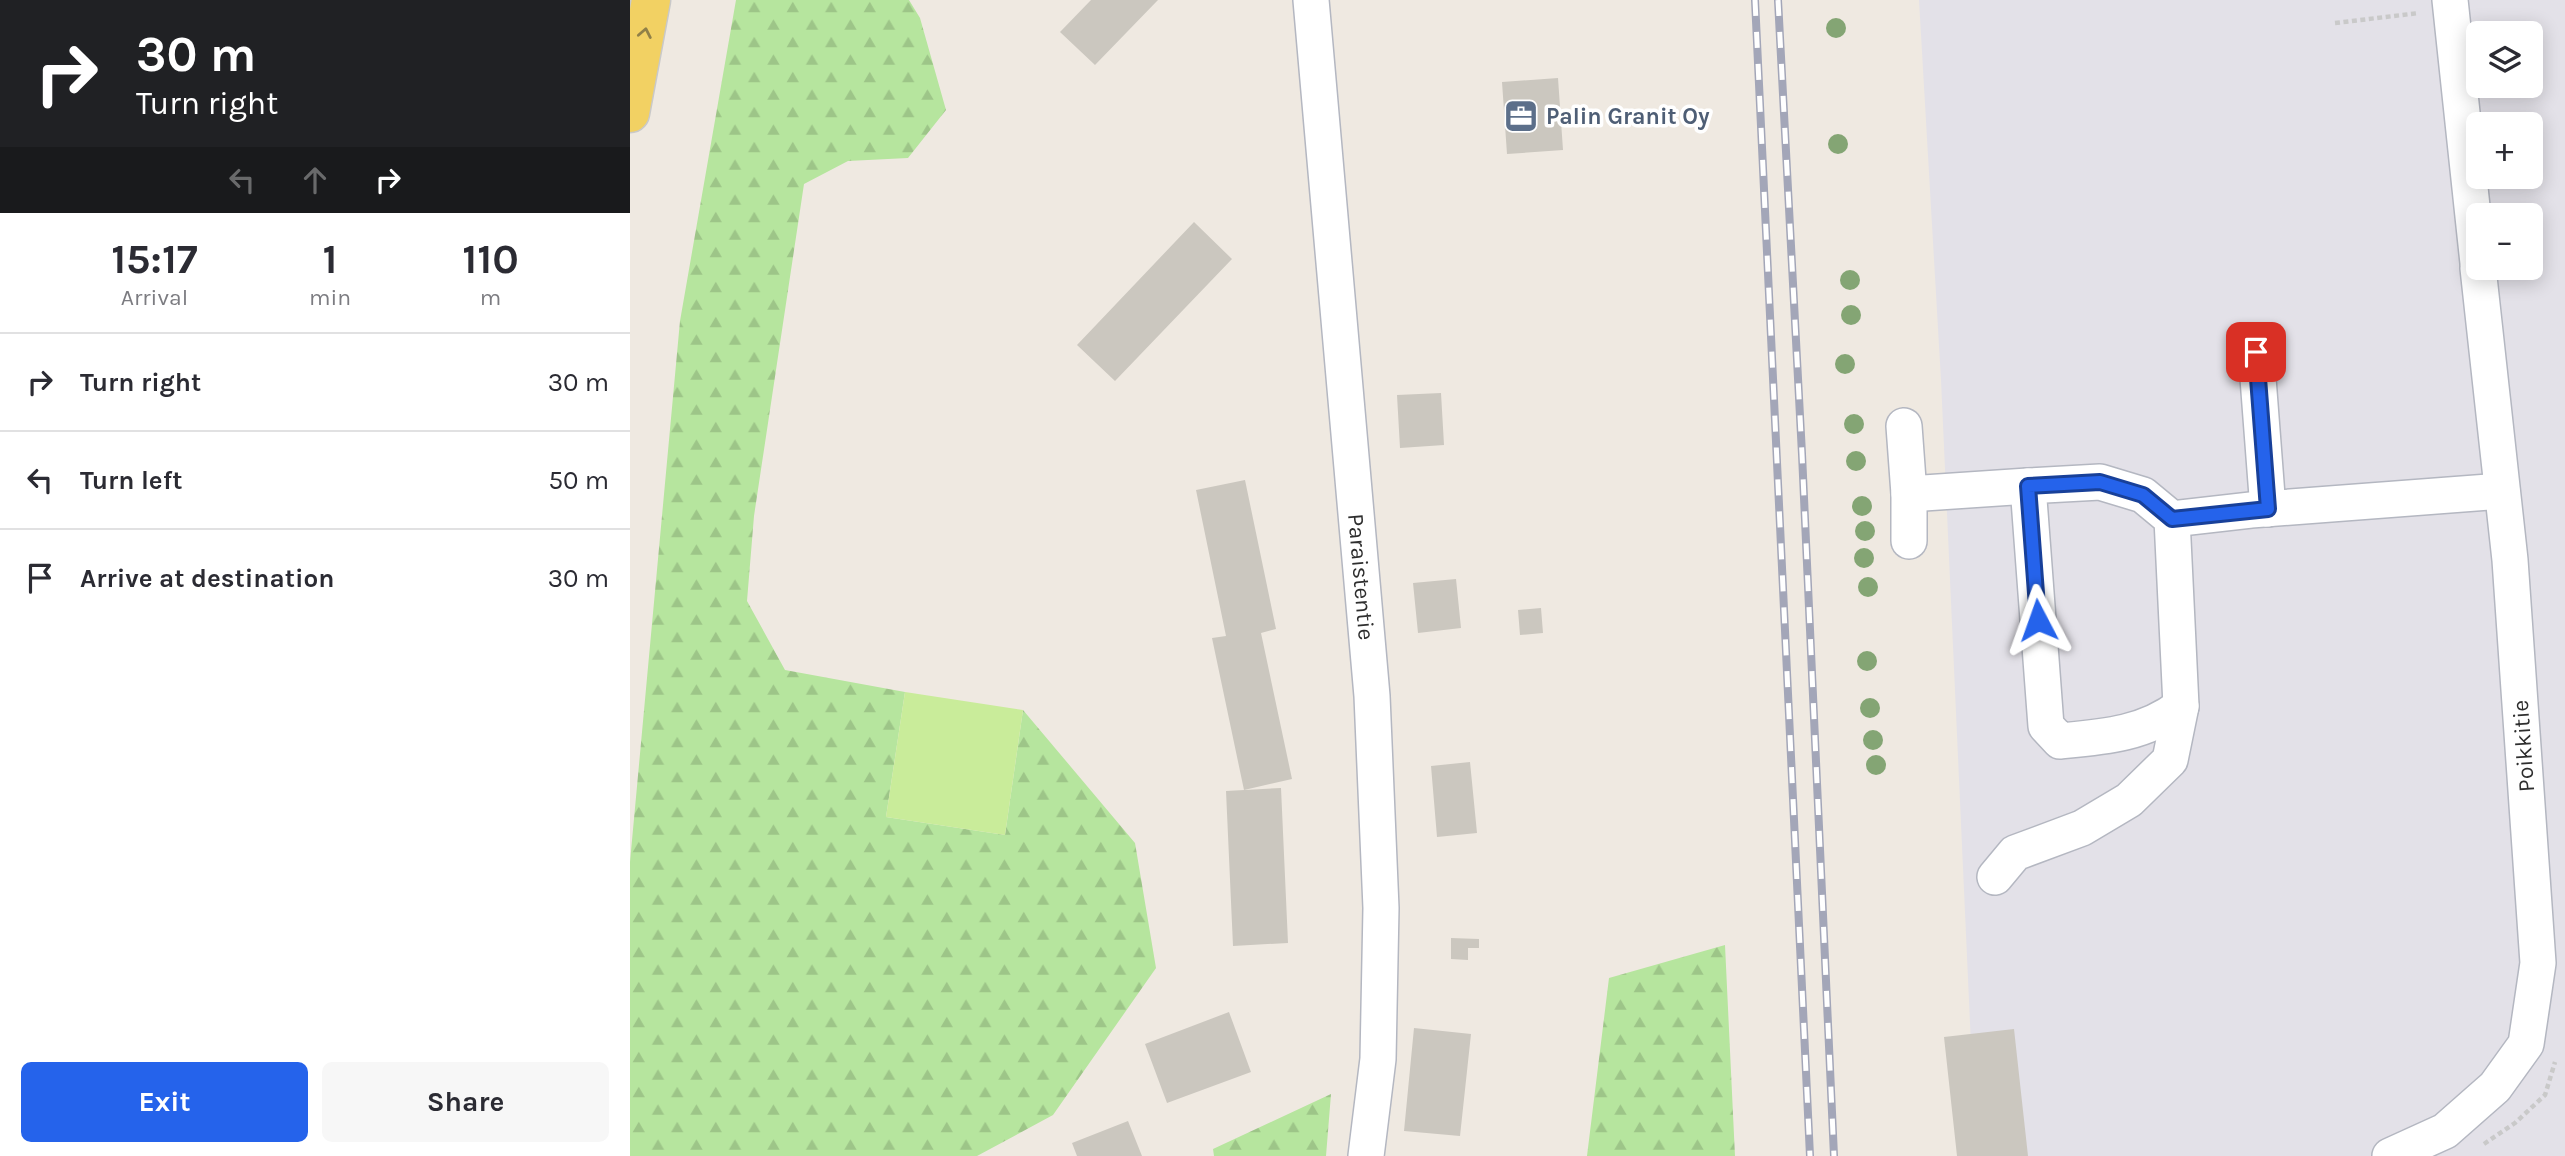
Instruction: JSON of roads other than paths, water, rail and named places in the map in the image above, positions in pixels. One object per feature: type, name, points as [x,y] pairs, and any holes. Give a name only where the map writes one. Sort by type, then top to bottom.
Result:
[{"type":"main road","points":[[630,113],[651,0]]},
{"type":"street","name":"Paraistentie","points":[[1311,0],[1372,696],[1381,908],[1378,1059],[1366,1156]]},
{"type":"street","name":"Poikkitie","points":[[2450,4],[2471,203]]},
{"type":"street","name":"Poikkitie","points":[[2390,1156],[2445,1131],[2495,1087],[2526,1044],[2538,963],[2520,697],[2479,280]]},
{"type":"street","points":[[2256,352],[2268,509]]},
{"type":"street","points":[[1904,425],[1909,541]]},
{"type":"street","points":[[1909,494],[2100,482],[2143,495],[2172,519],[2502,491]]},
{"type":"street","points":[[2028,486],[2046,726],[2060,741],[2113,737],[2161,722],[2181,706]]},
{"type":"street","points":[[1995,877],[2015,853],[2082,828],[2129,800],[2169,760],[2181,706],[2172,519]]},
{"type":"railway","points":[[1755,0],[1810,1156]]},
{"type":"railway","points":[[1778,0],[1834,1156]]},
{"type":"place","name":"Palin Granit Oy","points":[[1521,116]]}]
